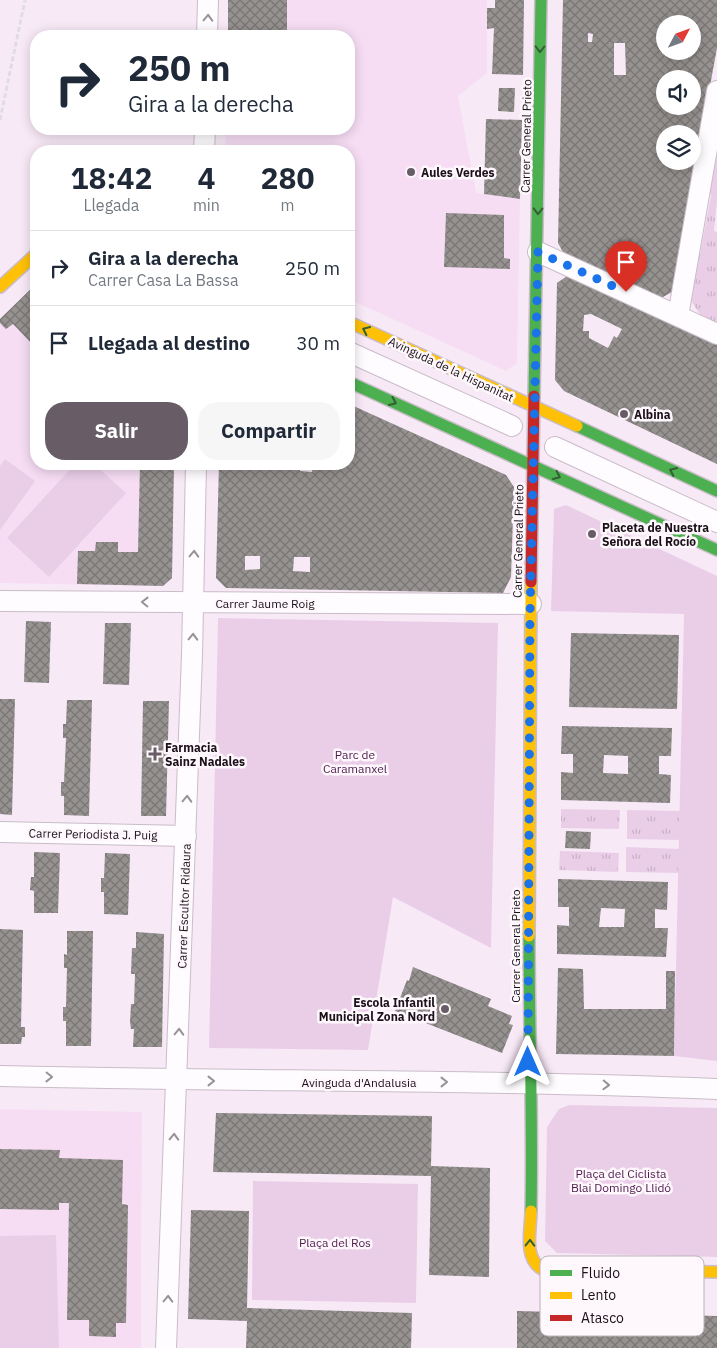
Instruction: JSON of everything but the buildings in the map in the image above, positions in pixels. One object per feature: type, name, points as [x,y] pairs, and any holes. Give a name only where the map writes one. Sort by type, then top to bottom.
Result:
[{"type":"street","points":[[207,30],[208,0]]},
{"type":"street","name":"Carrer General Prieto","points":[[530,1083],[531,604],[533,465],[536,407],[541,0]]},
{"type":"street","points":[[678,316],[717,91]]},
{"type":"street","points":[[538,252],[717,334]]},
{"type":"street","points":[[0,287],[30,260]]},
{"type":"street","name":"Avinguda de la Hispanitat","points":[[355,325],[717,491]]},
{"type":"street","name":"Avinguda de la Hispanitat","points":[[355,355],[512,426]]},
{"type":"street","points":[[355,385],[717,550]]},
{"type":"street","points":[[555,447],[717,522]]},
{"type":"street","name":"Carrer Escultor Ridaura","points":[[166,1348],[178,1080],[194,603],[196,470]]},
{"type":"street","name":"Carrer Jaume Roig","points":[[0,600],[194,603],[531,604]]},
{"type":"street","name":"Carrer Periodista J. Puig","points":[[0,832],[186,836]]},
{"type":"street","name":"Avinguda d'Andalusia","points":[[0,1076],[178,1080],[530,1083],[717,1088]]},
{"type":"street","points":[[530,1083],[533,1120],[530,1257],[535,1265],[540,1268]]},
{"type":"street","points":[[704,1272],[717,1272]]},
{"type":"path","points":[[0,120],[26,0]]},
{"type":"shaded area","name":"Aules Verdes","points":[[228,0],[487,0],[487,73],[458,96],[476,193],[520,199],[517,363],[506,371],[355,302],[355,145],[225,145],[226,135],[355,135],[355,30],[228,30]]},
{"type":"shaded area","points":[[30,290],[30,470],[174,470],[172,578],[163,586],[0,583],[0,319]]},
{"type":"shaded area","points":[[0,1109],[142,1112],[141,1348],[0,1348]]},
{"type":"green space","points":[[717,130],[717,200],[711,196],[707,181]]},
{"type":"green space","points":[[711,196],[717,200],[714,231],[717,232],[717,324],[701,316],[691,301]]},
{"type":"green space","points":[[5,459],[35,481],[0,530],[0,466]]},
{"type":"green space","points":[[69,470],[101,470],[126,493],[49,577],[7,538]]},
{"type":"green space","points":[[566,505],[717,576],[717,1061],[674,1056],[684,614],[551,611],[554,509]]},
{"type":"green space","name":"Parc de Caramanxel","points":[[218,618],[498,623],[491,948],[393,897],[368,1050],[209,1048]]},
{"type":"green space","points":[[561,809],[620,810],[619,829],[561,828]]},
{"type":"green space","points":[[627,810],[681,811],[681,840],[627,839]]},
{"type":"green space","points":[[626,847],[680,849],[680,873],[626,872]]},
{"type":"green space","points":[[560,851],[619,853],[618,872],[559,870]]},
{"type":"green space","name":"Plaça del Ciclista Blai Domingo Llidó","points":[[569,1105],[717,1108],[717,1257],[557,1253],[545,1241],[547,1127],[559,1109]]},
{"type":"green space","name":"Plaça del Ros","points":[[253,1181],[418,1184],[416,1303],[252,1300]]},
{"type":"green space","points":[[56,1235],[59,1348],[0,1348],[0,1236]]},
{"type":"traffic: fast","points":[[534,396],[541,0]]},
{"type":"traffic: fast","points":[[355,385],[717,550]]},
{"type":"traffic: fast","points":[[577,426],[717,491]]},
{"type":"traffic: fast","points":[[529,936],[532,1142],[531,1211]]},
{"type":"traffic: slow","points":[[0,287],[30,260]]},
{"type":"traffic: slow","points":[[355,325],[577,426]]},
{"type":"traffic: slow","points":[[529,936],[531,582]]},
{"type":"traffic: slow","points":[[531,1211],[530,1251],[532,1258],[540,1267]]},
{"type":"traffic: slow","points":[[704,1272],[717,1272]]},
{"type":"traffic: jam","points":[[531,582],[534,396]]},
{"type":"place","name":"Aules Verdes","points":[[411,172]]},
{"type":"place","name":"Albina","points":[[624,414]]},
{"type":"place","name":"Placeta de Nuestra Señora del Rocío","points":[[592,534]]},
{"type":"place","name":"Farmacia Sainz Nadales","points":[[155,754]]},
{"type":"place","name":"Escola Infantil Municipal Zona Nord","points":[[445,1009]]},
{"type":"route","points":[[528,1062],[530,617],[538,252],[626,292]]}]
